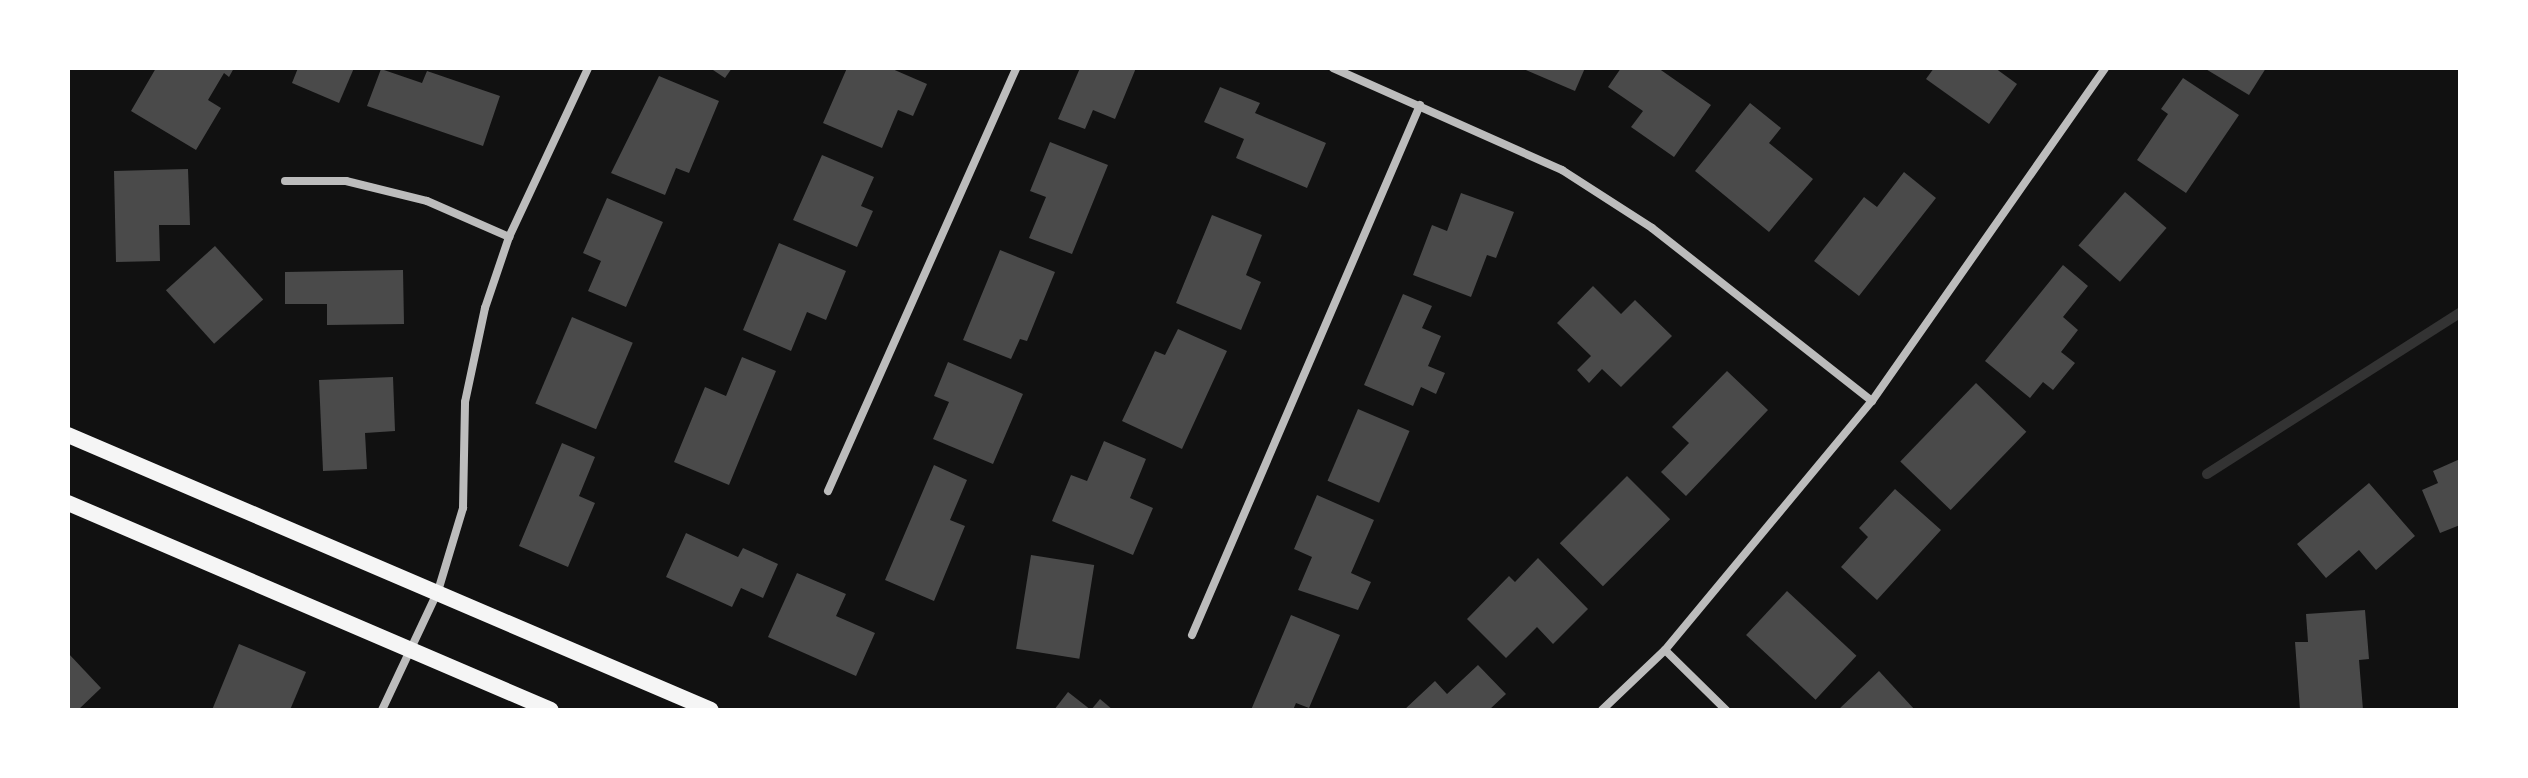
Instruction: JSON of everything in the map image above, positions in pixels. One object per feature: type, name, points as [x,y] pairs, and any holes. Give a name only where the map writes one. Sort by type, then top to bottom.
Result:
[{"type":"main road","points":[[68,435],[711,710]]},
{"type":"main road","points":[[68,503],[411,654],[551,710]]},
{"type":"street","points":[[382,710],[438,591],[463,508],[465,402],[485,308],[509,237],[588,68]]},
{"type":"street","points":[[828,491],[1016,68]]},
{"type":"street","points":[[1333,68],[1562,170],[1639,220],[1872,401]]},
{"type":"street","points":[[1602,710],[1665,650],[1872,401],[2105,68]]},
{"type":"street","points":[[1192,635],[1420,105]]},
{"type":"street","points":[[285,181],[346,181],[427,201],[509,237]]},
{"type":"street","points":[[1665,650],[1726,710]]},
{"type":"building","points":[[156,68],[234,68],[229,77],[224,73],[208,100],[221,108],[196,150],[131,111]]},
{"type":"building","points":[[298,68],[354,68],[339,103],[292,83]]},
{"type":"building","points":[[710,68],[732,68],[725,78]]},
{"type":"building","points":[[847,68],[890,68],[927,84],[913,116],[898,110],[882,148],[823,123]]},
{"type":"building","points":[[1080,68],[1136,68],[1115,119],[1093,110],[1085,129],[1058,119]]},
{"type":"building","points":[[1521,68],[1585,68],[1575,91]]},
{"type":"building","points":[[1621,68],[1658,68],[1711,105],[1674,157],[1631,127],[1643,111],[1608,87]]},
{"type":"building","points":[[1934,68],[1995,68],[2017,84],[1989,124],[1926,79]]},
{"type":"building","points":[[2204,68],[2266,68],[2249,95]]},
{"type":"building","points":[[381,69],[422,83],[427,71],[500,96],[483,146],[367,106]]},
{"type":"building","points":[[659,76],[719,101],[689,173],[676,168],[665,195],[611,173]]},
{"type":"building","points":[[2183,78],[2239,115],[2186,193],[2137,160],[2168,114],[2161,109]]},
{"type":"building","points":[[1220,87],[1260,103],[1255,113],[1326,143],[1307,188],[1236,158],[1244,139],[1204,122]]},
{"type":"building","points":[[1750,103],[1781,128],[1769,143],[1813,179],[1769,232],[1695,171]]},
{"type":"building","points":[[1050,142],[1108,165],[1072,254],[1029,238],[1046,197],[1030,191]]},
{"type":"building","points":[[822,155],[874,177],[861,206],[873,211],[857,247],[793,220]]},
{"type":"building","points":[[188,169],[190,225],[159,225],[160,261],[116,262],[114,171]]},
{"type":"building","points":[[1904,172],[1936,198],[1859,296],[1814,261],[1864,197],[1877,207]]},
{"type":"building","points":[[2125,192],[2167,228],[2120,282],[2078,246]]},
{"type":"building","points":[[1461,193],[1514,212],[1496,258],[1487,255],[1471,297],[1413,275],[1432,225],[1447,231]]},
{"type":"building","points":[[607,198],[663,222],[626,307],[588,291],[601,261],[583,253]]},
{"type":"building","points":[[1212,215],[1262,235],[1246,275],[1261,282],[1241,330],[1176,303]]},
{"type":"building","points":[[779,243],[846,271],[826,320],[807,312],[791,351],[743,330]]},
{"type":"building","points":[[215,246],[263,300],[214,344],[166,290]]},
{"type":"building","points":[[1000,250],[1055,272],[1027,341],[1020,339],[1011,359],[963,340]]},
{"type":"building","points":[[2063,265],[2088,286],[2063,317],[2078,330],[2061,352],[2075,363],[2053,390],[2043,382],[2030,398],[1985,361]]},
{"type":"building","points":[[403,270],[404,324],[327,325],[327,304],[285,304],[285,272]]},
{"type":"building","points":[[1593,286],[1621,314],[1635,300],[1672,336],[1621,387],[1602,369],[1589,383],[1577,370],[1591,356],[1557,323]]},
{"type":"building","points":[[1403,294],[1432,306],[1422,328],[1441,336],[1428,366],[1445,373],[1436,394],[1421,387],[1413,406],[1364,385]]},
{"type":"building","points":[[572,317],[633,343],[596,429],[535,404]]},
{"type":"building","points":[[1178,329],[1227,351],[1182,449],[1122,421],[1155,351],[1165,355]]},
{"type":"building","points":[[742,357],[776,371],[729,485],[674,462],[705,387],[726,396]]},
{"type":"building","points":[[948,362],[1023,394],[993,464],[933,439],[949,402],[934,396]]},
{"type":"building","points":[[1727,371],[1768,410],[1686,496],[1661,472],[1689,443],[1672,427]]},
{"type":"building","points":[[393,377],[395,431],[365,433],[367,469],[323,471],[319,380]]},
{"type":"building","points":[[1976,383],[2026,432],[1951,510],[1900,461]]},
{"type":"building","points":[[1358,409],[1410,431],[1379,503],[1328,481]]},
{"type":"building","points":[[1104,441],[1146,459],[1130,498],[1153,508],[1133,555],[1052,521],[1071,475],[1087,481]]},
{"type":"building","points":[[562,443],[595,457],[579,496],[595,503],[568,567],[519,546]]},
{"type":"building","points":[[2460,459],[2460,525],[2440,533],[2422,490],[2438,483],[2433,471]]},
{"type":"building","points":[[934,465],[967,480],[950,520],[965,526],[934,601],[885,580]]},
{"type":"building","points":[[1627,476],[1670,519],[1603,586],[1560,543]]},
{"type":"building","points":[[2369,483],[2415,536],[2376,570],[2359,550],[2326,578],[2297,544]]},
{"type":"building","points":[[1895,489],[1941,530],[1877,600],[1841,567],[1868,537],[1859,528]]},
{"type":"building","points":[[1317,495],[1374,520],[1351,573],[1371,582],[1358,610],[1298,590],[1312,557],[1294,549]]},
{"type":"building","points":[[686,533],[738,557],[743,548],[778,564],[763,598],[741,588],[732,607],[666,577]]},
{"type":"building","points":[[1031,555],[1094,565],[1079,659],[1016,649]]},
{"type":"building","points":[[1538,558],[1588,609],[1553,644],[1537,627],[1506,658],[1467,619],[1509,576],[1515,582]]},
{"type":"building","points":[[797,573],[846,594],[836,616],[875,633],[856,676],[768,637]]},
{"type":"building","points":[[1787,591],[1856,656],[1816,700],[1746,635]]},
{"type":"building","points":[[2365,610],[2369,659],[2359,660],[2363,710],[2300,710],[2295,642],[2308,642],[2306,614]]},
{"type":"building","points":[[1291,615],[1340,635],[1309,708],[1296,703],[1293,710],[1251,710]]},
{"type":"building","points":[[239,644],[306,672],[290,710],[212,710]]},
{"type":"building","points":[[68,653],[101,688],[78,710],[68,710]]},
{"type":"building","points":[[1478,665],[1506,694],[1489,710],[1404,710],[1435,681],[1447,694]]},
{"type":"building","points":[[1879,671],[1915,710],[1838,710]]},
{"type":"building","points":[[1068,692],[1091,710],[1054,710]]},
{"type":"building","points":[[1100,699],[1113,710],[1091,710]]},
{"type":"waterway","points":[[2207,474],[2460,313]]}]
